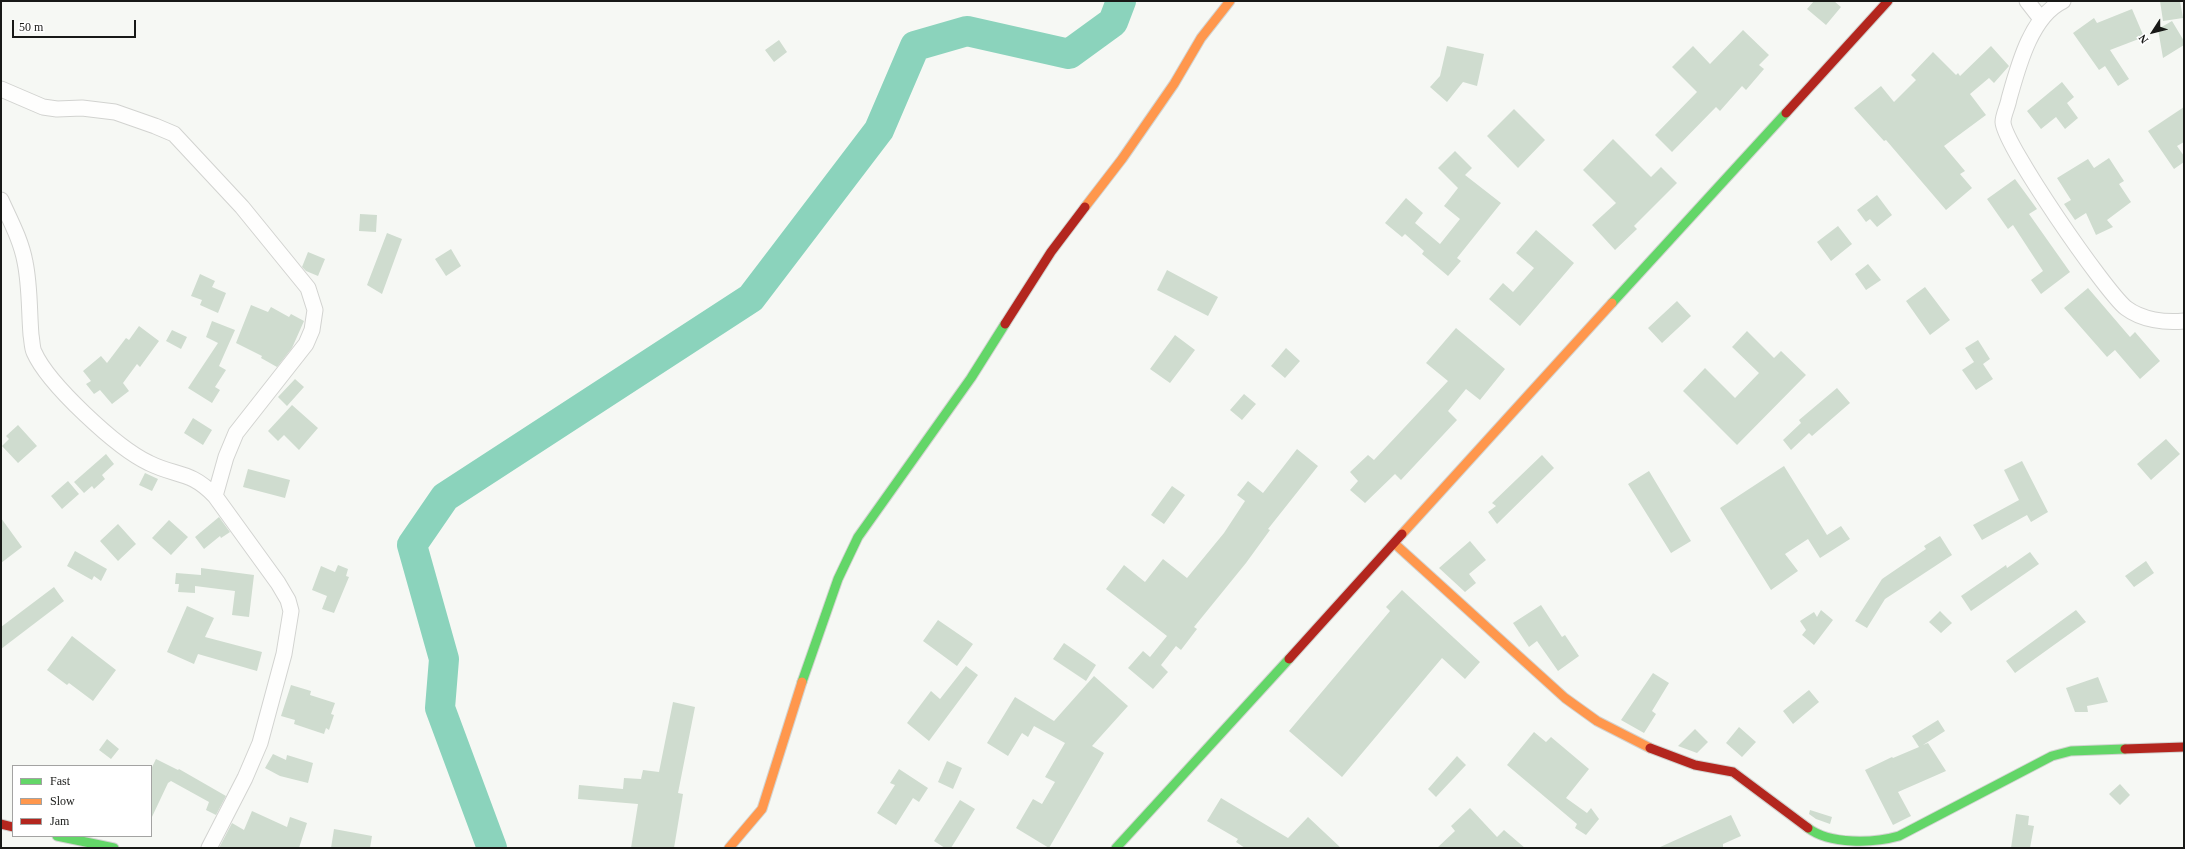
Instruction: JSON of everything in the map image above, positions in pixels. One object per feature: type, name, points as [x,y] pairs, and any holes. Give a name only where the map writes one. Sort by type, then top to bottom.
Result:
[{"type":"main road","points":[[729,848],[762,809],[796,699],[838,579],[858,537],[971,378],[1051,252],[1122,159],[1174,84],[1201,38],[1230,1]]},
{"type":"main road","points":[[1116,848],[1192,763],[1396,544],[1666,243],[1888,1]]},
{"type":"main road","points":[[1396,544],[1475,618],[1565,698],[1597,721],[1638,742],[1684,761],[1695,765],[1725,769],[1733,772],[1810,830],[1837,839],[1864,842],[1880,841],[1899,836],[2052,756],[2071,751],[2184,747]]},
{"type":"main road","points":[[1,824],[12,827]]},
{"type":"main road","points":[[62,837],[114,848]]},
{"type":"street","points":[[2027,1],[2041,19]]},
{"type":"street","points":[[2063,1],[2052,6],[2041,19],[2024,51],[2003,122],[2007,137],[2052,212],[2112,294],[2127,308],[2151,319],[2173,322],[2184,321]]},
{"type":"street","points":[[1,89],[43,107],[57,109],[82,108],[115,112],[174,134],[242,207],[308,288],[315,310],[312,330],[306,344],[236,433],[215,496]]},
{"type":"street","points":[[1,200],[19,241],[25,261],[33,352],[48,375],[76,403],[127,449],[149,463],[190,476],[203,484],[215,496],[278,583],[288,600],[291,611],[284,654],[260,743],[246,778],[209,848]]},
{"type":"building","points":[[1814,1],[1834,1],[1841,7],[1826,25],[1807,9]]},
{"type":"building","points":[[2160,1],[2180,1],[2183,18],[2163,21]]},
{"type":"building","points":[[2132,9],[2144,37],[2110,50],[2129,79],[2118,86],[2105,66],[2099,70],[2073,33],[2094,18],[2097,23]]},
{"type":"building","points":[[2172,21],[2184,41],[2184,45],[2163,58],[2158,29]]},
{"type":"building","points":[[1743,30],[1769,55],[1759,65],[1764,69],[1746,90],[1742,86],[1720,111],[1716,107],[1672,152],[1655,135],[1697,92],[1672,67],[1693,46],[1710,64]]},
{"type":"building","points":[[779,40],[787,52],[774,62],[765,50]]},
{"type":"building","points":[[1447,46],[1484,54],[1477,86],[1463,82],[1447,102],[1430,87],[1440,76]]},
{"type":"building","points":[[1991,46],[2009,66],[1994,83],[1989,78],[1970,94],[1986,115],[1944,146],[1965,171],[1960,174],[1972,188],[1946,210],[1886,140],[1884,141],[1854,108],[1881,86],[1894,102],[1916,80],[1911,75],[1933,52],[1956,75],[1958,73],[1960,76]]},
{"type":"building","points":[[2062,82],[2074,97],[2067,103],[2078,118],[2065,129],[2056,117],[2041,129],[2027,111]]},
{"type":"building","points":[[2184,107],[2184,142],[2177,146],[2184,156],[2184,162],[2174,169],[2148,131]]},
{"type":"building","points":[[1514,109],[1545,140],[1518,168],[1487,136]]},
{"type":"building","points":[[1613,139],[1651,177],[1661,167],[1677,183],[1634,226],[1637,229],[1615,250],[1592,225],[1616,203],[1583,170]]},
{"type":"building","points":[[1455,151],[1472,168],[1465,175],[1501,203],[1457,258],[1461,261],[1448,276],[1422,254],[1424,251],[1405,234],[1402,237],[1385,223],[1406,198],[1423,213],[1415,223],[1440,244],[1460,219],[1444,206],[1458,188],[1438,168]]},
{"type":"building","points":[[2109,158],[2124,181],[2119,184],[2131,202],[2107,220],[2113,227],[2096,235],[2086,213],[2075,220],[2064,204],[2071,200],[2057,178],[2088,159],[2094,168]]},
{"type":"building","points":[[2015,179],[2037,209],[2029,214],[2070,272],[2041,294],[2031,280],[2043,271],[2013,225],[2008,229],[1987,199]]},
{"type":"building","points":[[1877,195],[1892,215],[1877,227],[1870,219],[1866,222],[1857,210]]},
{"type":"building","points":[[360,214],[377,215],[376,232],[359,231]]},
{"type":"building","points":[[1838,226],[1852,244],[1831,261],[1817,242]]},
{"type":"building","points":[[1536,230],[1574,263],[1520,326],[1489,299],[1503,283],[1513,292],[1534,268],[1516,253]]},
{"type":"building","points":[[387,233],[402,239],[382,294],[367,285]]},
{"type":"building","points":[[451,249],[461,266],[446,276],[435,259]]},
{"type":"building","points":[[308,252],[325,259],[318,276],[306,271],[302,267]]},
{"type":"building","points":[[1868,264],[1881,280],[1866,290],[1855,274]]},
{"type":"building","points":[[1167,270],[1218,297],[1208,316],[1157,290]]},
{"type":"building","points":[[200,274],[215,281],[212,287],[226,293],[218,313],[200,305],[202,300],[191,296]]},
{"type":"building","points":[[1925,287],[1950,320],[1930,335],[1906,301]]},
{"type":"building","points":[[2088,288],[2130,337],[2135,332],[2160,361],[2140,379],[2115,350],[2107,357],[2064,308]]},
{"type":"building","points":[[1677,301],[1691,316],[1662,343],[1648,328]]},
{"type":"building","points":[[251,305],[268,312],[271,307],[289,317],[291,314],[304,321],[292,348],[277,367],[261,358],[262,356],[236,343]]},
{"type":"building","points":[[212,321],[235,330],[219,366],[226,370],[215,387],[220,390],[212,403],[188,388],[218,343],[206,337]]},
{"type":"building","points":[[139,326],[159,341],[140,367],[137,364],[123,383],[129,391],[112,404],[100,390],[94,394],[86,384],[91,381],[83,371],[101,356],[107,363],[126,338],[129,340]]},
{"type":"building","points":[[1456,328],[1505,369],[1480,400],[1466,389],[1448,411],[1457,420],[1401,480],[1395,474],[1365,503],[1350,490],[1358,481],[1350,472],[1368,455],[1374,460],[1448,381],[1426,363]]},
{"type":"building","points":[[172,330],[187,337],[181,349],[166,341]]},
{"type":"building","points":[[1747,331],[1774,358],[1781,351],[1806,375],[1737,445],[1683,391],[1705,368],[1735,398],[1759,373],[1732,347]]},
{"type":"building","points":[[1175,335],[1195,350],[1170,383],[1150,369]]},
{"type":"building","points":[[1978,340],[1990,359],[1983,364],[1993,379],[1976,390],[1962,370],[1974,362],[1965,348]]},
{"type":"building","points":[[1286,348],[1300,361],[1285,378],[1271,366]]},
{"type":"building","points":[[295,379],[304,387],[287,406],[278,397]]},
{"type":"building","points":[[1837,388],[1850,403],[1812,436],[1809,433],[1791,450],[1783,440],[1801,423],[1799,420]]},
{"type":"building","points":[[1244,394],[1256,404],[1242,420],[1230,410]]},
{"type":"building","points":[[292,405],[318,428],[299,450],[284,435],[278,441],[268,431]]},
{"type":"building","points":[[193,418],[212,430],[203,445],[184,433]]},
{"type":"building","points":[[18,425],[37,446],[18,463],[2,446],[9,439],[6,436]]},
{"type":"building","points":[[2166,439],[2180,454],[2151,480],[2137,464]]},
{"type":"building","points":[[1297,449],[1318,466],[1268,529],[1270,530],[1246,563],[1194,627],[1197,629],[1181,650],[1176,646],[1161,665],[1168,672],[1153,689],[1128,668],[1143,651],[1150,657],[1167,636],[1106,589],[1124,565],[1145,582],[1163,559],[1187,578],[1224,533],[1245,501],[1237,495],[1248,481],[1263,493]]},
{"type":"building","points":[[106,454],[114,464],[102,475],[105,479],[94,489],[92,486],[84,493],[74,482]]},
{"type":"building","points":[[1542,455],[1554,468],[1497,524],[1488,512],[1496,506],[1492,503]]},
{"type":"building","points":[[2022,461],[2048,512],[2031,522],[2027,515],[1982,540],[1973,525],[2019,500],[2004,470]]},
{"type":"building","points":[[1784,466],[1827,535],[1841,526],[1850,539],[1820,558],[1808,539],[1785,554],[1798,571],[1771,590],[1720,508]]},
{"type":"building","points":[[248,469],[290,480],[285,498],[243,487]]},
{"type":"building","points":[[1649,471],[1691,541],[1671,553],[1628,484]]},
{"type":"building","points":[[145,473],[158,479],[152,491],[139,485]]},
{"type":"building","points":[[68,481],[79,494],[62,509],[51,496]]},
{"type":"building","points":[[1172,486],[1185,495],[1164,524],[1151,515]]},
{"type":"building","points":[[219,517],[230,532],[221,538],[220,536],[204,549],[195,537]]},
{"type":"building","points":[[1,518],[22,547],[1,563]]},
{"type":"building","points":[[169,520],[188,537],[171,555],[152,538]]},
{"type":"building","points":[[118,524],[136,544],[118,561],[100,541]]},
{"type":"building","points":[[1940,536],[1952,555],[1885,599],[1867,628],[1855,621],[1882,579],[1926,549],[1924,546]]},
{"type":"building","points":[[1470,541],[1486,560],[1469,574],[1476,583],[1465,592],[1439,568]]},
{"type":"building","points":[[75,551],[107,569],[101,581],[94,576],[92,580],[67,566]]},
{"type":"building","points":[[2030,552],[2039,564],[1971,611],[1961,596],[2006,565],[2007,568]]},
{"type":"building","points":[[2146,561],[2154,573],[2134,587],[2125,576]]},
{"type":"building","points":[[338,565],[348,569],[346,576],[349,577],[334,613],[322,609],[327,596],[312,590],[321,566],[335,572]]},
{"type":"building","points":[[201,568],[254,575],[249,617],[232,615],[235,591],[195,586],[195,593],[178,592],[179,584],[175,584],[176,573],[201,575]]},
{"type":"building","points":[[54,587],[64,601],[1,649],[1,627]]},
{"type":"building","points":[[1402,590],[1480,662],[1465,679],[1442,658],[1342,777],[1289,731],[1390,611],[1386,607]]},
{"type":"building","points":[[1541,605],[1562,637],[1565,635],[1579,656],[1558,671],[1537,641],[1529,647],[1513,623]]},
{"type":"building","points":[[187,606],[214,618],[205,637],[262,652],[257,671],[198,654],[194,664],[167,652]]},
{"type":"building","points":[[1821,610],[1833,620],[1814,645],[1802,635],[1806,630],[1800,621],[1814,612],[1817,617]]},
{"type":"building","points":[[2076,610],[2086,622],[2015,673],[2006,661]]},
{"type":"building","points":[[1940,611],[1952,623],[1941,633],[1929,622]]},
{"type":"building","points":[[938,620],[973,644],[957,666],[923,641]]},
{"type":"building","points":[[72,636],[116,670],[93,701],[69,683],[67,685],[47,670]]},
{"type":"building","points":[[1064,643],[1096,665],[1086,681],[1053,659]]},
{"type":"building","points":[[966,666],[978,675],[929,741],[907,723],[931,691],[940,699]]},
{"type":"building","points":[[1653,673],[1669,683],[1652,711],[1656,714],[1644,733],[1621,720]]},
{"type":"building","points":[[1094,676],[1128,706],[1092,746],[1104,753],[1049,848],[1016,828],[1033,799],[1042,804],[1055,782],[1045,777],[1065,743],[1034,726],[1028,737],[1022,733],[1008,756],[987,743],[1015,697],[1054,721]]},
{"type":"building","points":[[2098,677],[2108,702],[2087,706],[2088,712],[2075,712],[2066,688]]},
{"type":"building","points":[[291,685],[311,691],[310,695],[335,703],[331,714],[334,715],[329,730],[326,728],[324,734],[294,724],[295,720],[281,716]]},
{"type":"building","points":[[1809,690],[1819,702],[1793,724],[1783,711]]},
{"type":"building","points":[[673,702],[695,707],[678,793],[683,794],[674,848],[631,848],[638,804],[578,799],[579,785],[623,789],[624,778],[641,779],[643,770],[659,772]]},
{"type":"building","points":[[1938,720],[1945,731],[1923,745],[1928,743],[1946,771],[1898,792],[1911,816],[1893,825],[1865,770],[1892,757],[1893,758],[1919,747],[1912,736]]},
{"type":"building","points":[[1739,727],[1756,742],[1742,757],[1726,743]]},
{"type":"building","points":[[1695,729],[1708,742],[1697,753],[1678,746]]},
{"type":"building","points":[[1534,732],[1546,742],[1551,737],[1589,769],[1566,798],[1587,813],[1591,808],[1599,819],[1586,835],[1575,828],[1577,824],[1507,765]]},
{"type":"building","points":[[107,739],[119,749],[111,759],[99,750]]},
{"type":"building","points":[[273,754],[286,760],[287,755],[313,763],[308,783],[280,776],[265,768]]},
{"type":"building","points":[[1457,756],[1466,765],[1436,797],[1428,789]]},
{"type":"building","points":[[156,759],[178,770],[179,769],[226,796],[216,815],[206,810],[209,802],[171,781],[168,783],[152,817],[152,767]]},
{"type":"building","points":[[947,761],[962,768],[953,789],[938,782]]},
{"type":"building","points":[[899,769],[928,788],[919,802],[913,798],[896,825],[877,813],[895,785],[890,783]]},
{"type":"building","points":[[2120,784],[2130,795],[2120,805],[2109,794]]},
{"type":"building","points":[[1221,798],[1288,838],[1308,817],[1341,848],[1245,848],[1236,842],[1238,839],[1207,821]]},
{"type":"building","points":[[960,800],[975,809],[951,848],[945,848],[934,841]]},
{"type":"building","points":[[1470,808],[1497,837],[1504,830],[1525,848],[1437,848],[1455,831],[1451,826]]},
{"type":"building","points":[[1810,810],[1832,817],[1830,824],[1816,819],[1809,814]]},
{"type":"building","points":[[252,811],[287,827],[290,817],[307,823],[299,848],[219,848],[232,823],[244,830]]},
{"type":"building","points":[[2016,814],[2029,816],[2028,825],[2034,826],[2030,848],[2011,848]]},
{"type":"building","points":[[1731,815],[1741,836],[1723,844],[1723,848],[1658,848]]},
{"type":"building","points":[[334,829],[372,836],[370,848],[331,848]]},
{"type":"waterway","points":[[492,848],[440,708],[444,659],[412,545],[445,497],[751,298],[879,130],[915,46],[967,31],[1069,54],[1113,22],[1121,1]]},
{"type":"traffic: fast","points":[[1612,303],[1786,113]]},
{"type":"traffic: fast","points":[[802,682],[838,579],[858,537],[971,378],[1005,324]]},
{"type":"traffic: fast","points":[[1116,848],[1289,659]]},
{"type":"traffic: fast","points":[[1808,828],[1817,834],[1840,840],[1865,841],[1899,836],[2052,756],[2071,751],[2125,749]]},
{"type":"traffic: fast","points":[[62,837],[114,848]]},
{"type":"traffic: slow","points":[[1085,207],[1122,159],[1174,84],[1201,38],[1230,1]]},
{"type":"traffic: slow","points":[[1402,534],[1612,303]]},
{"type":"traffic: slow","points":[[1395,544],[1565,698],[1597,721],[1650,748]]},
{"type":"traffic: slow","points":[[729,848],[762,809],[802,682]]},
{"type":"traffic: jam","points":[[1786,113],[1888,1]]},
{"type":"traffic: jam","points":[[1005,324],[1051,252],[1085,207]]},
{"type":"traffic: jam","points":[[1289,659],[1402,534]]},
{"type":"traffic: jam","points":[[2125,749],[2184,747]]},
{"type":"traffic: jam","points":[[1650,748],[1695,765],[1733,772],[1808,828]]},
{"type":"traffic: jam","points":[[1,824],[12,827]]}]
